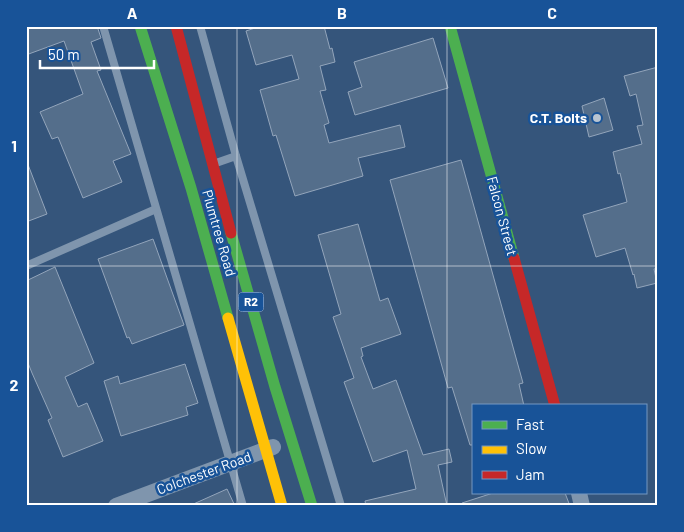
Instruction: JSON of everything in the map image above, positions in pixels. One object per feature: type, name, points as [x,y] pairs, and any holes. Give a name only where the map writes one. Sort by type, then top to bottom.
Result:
[{"type":"main road","name":"Plumtree Road","points":[[140,26],[191,188],[282,506]]},
{"type":"main road","name":"Plumtree Road","points":[[176,26],[211,164],[312,506]]},
{"type":"main road","name":"Falcon Street","points":[[450,26],[554,404]]},
{"type":"street","name":"Colchester Road","points":[[116,506],[291,440]]},
{"type":"lane","points":[[103,26],[243,506]]},
{"type":"lane","points":[[200,26],[236,156],[341,506]]},
{"type":"lane","points":[[211,164],[236,156]]},
{"type":"lane","points":[[26,266],[156,209]]},
{"type":"building","points":[[26,26],[97,26],[101,38],[91,42],[101,70],[97,71],[131,154],[113,161],[122,182],[83,198],[58,137],[52,139],[40,112],[83,94],[64,41],[26,55]]},
{"type":"building","points":[[261,26],[324,26],[335,62],[320,66],[326,90],[320,91],[329,123],[324,125],[329,143],[400,125],[405,147],[358,158],[363,176],[295,196],[276,135],[273,136],[260,90],[299,79],[292,55],[256,65],[246,31]]},
{"type":"building","points":[[433,38],[448,88],[355,115],[348,92],[362,87],[354,62]]},
{"type":"building","points":[[658,67],[658,268],[654,269],[657,283],[637,288],[625,248],[596,257],[583,215],[627,202],[613,152],[642,144],[637,126],[643,125],[636,94],[630,96],[624,76]]},
{"type":"building","name":"C.T. Bolts","points":[[604,98],[613,130],[589,137],[582,106]]},
{"type":"building","points":[[461,160],[523,383],[519,384],[524,404],[472,404],[472,445],[470,445],[452,387],[448,388],[390,180]]},
{"type":"building","points":[[26,162],[47,214],[26,222]]},
{"type":"building","points":[[358,224],[380,301],[388,298],[401,334],[361,348],[363,356],[361,357],[373,389],[396,380],[423,455],[449,449],[452,462],[438,465],[447,506],[366,506],[365,501],[416,489],[407,450],[373,462],[344,382],[354,378],[333,317],[341,314],[318,235]]},
{"type":"building","points":[[153,239],[184,325],[132,344],[129,337],[127,338],[98,259]]},
{"type":"building","points":[[55,267],[94,363],[65,377],[78,407],[87,403],[103,441],[63,457],[48,420],[52,418],[26,358],[26,281]]},
{"type":"building","points":[[185,364],[198,403],[186,407],[188,415],[121,436],[104,381],[118,376],[120,384]]},
{"type":"building","points":[[227,489],[235,506],[189,506]]},
{"type":"building","points":[[490,494],[565,494],[570,506],[463,506],[462,503]]},
{"type":"traffic: fast","points":[[140,26],[191,188],[228,318]]},
{"type":"traffic: fast","points":[[450,26],[514,258]]},
{"type":"traffic: fast","points":[[231,233],[275,387],[312,506]]},
{"type":"traffic: slow","points":[[228,318],[282,506]]},
{"type":"traffic: jam","points":[[176,26],[231,233]]},
{"type":"traffic: jam","points":[[514,258],[554,404]]},
{"type":"place","name":"C.T. Bolts","points":[[597,118]]}]
